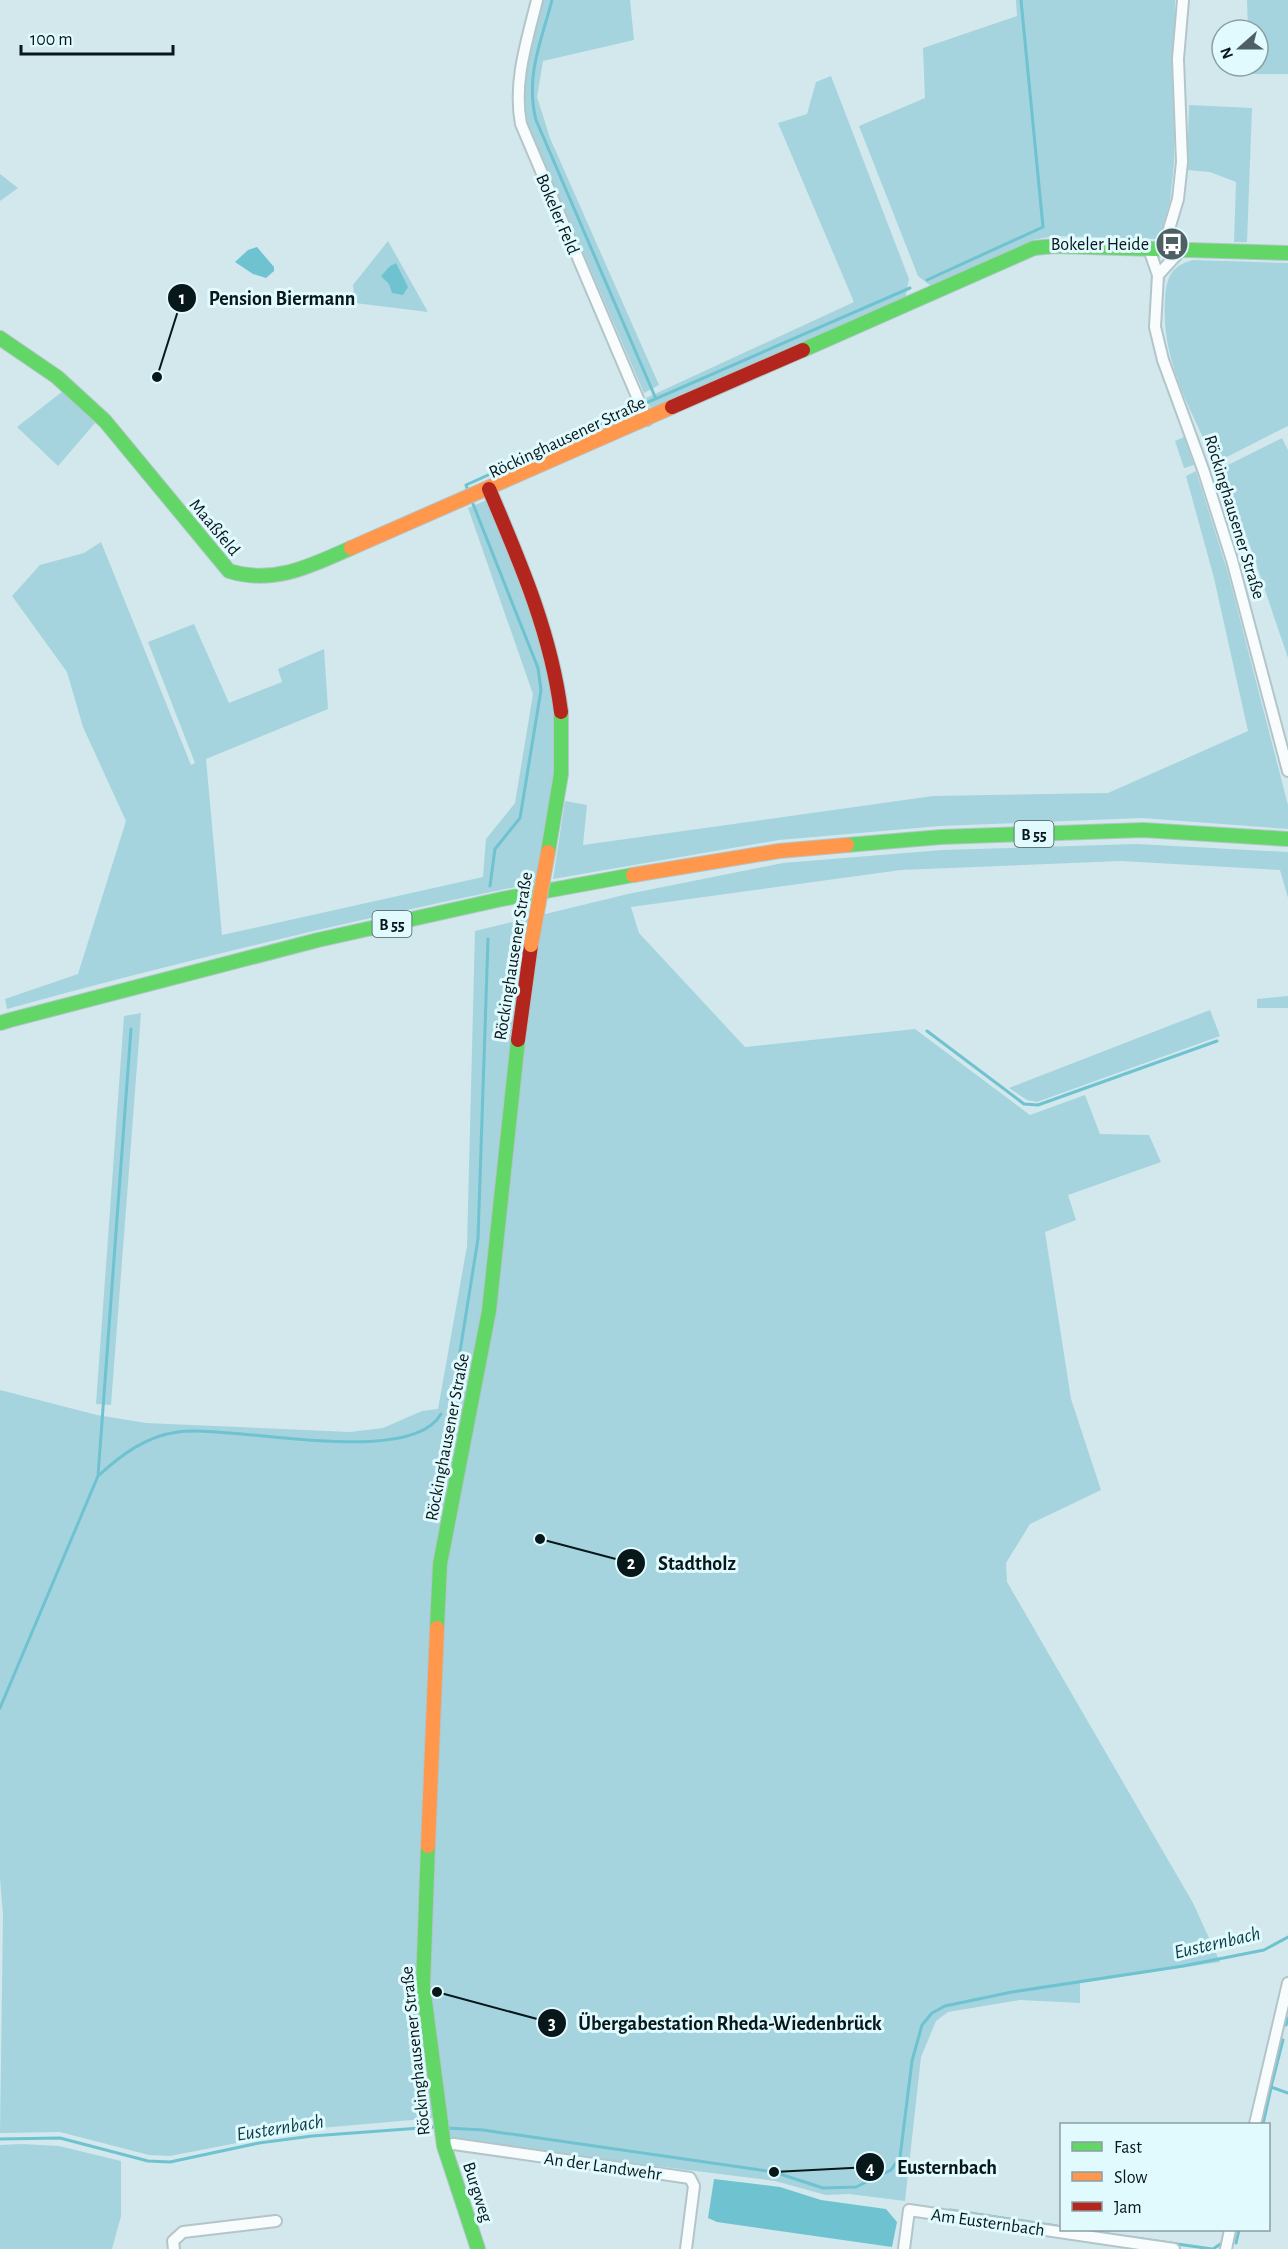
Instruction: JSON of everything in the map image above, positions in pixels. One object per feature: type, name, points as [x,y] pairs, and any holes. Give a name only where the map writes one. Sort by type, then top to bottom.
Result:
[{"type":"street","name":"Bokeler Feld","points":[[537,0],[519,79],[517,102],[522,124],[647,420]]},
{"type":"street","points":[[1156,249],[1178,199],[1182,162],[1178,59],[1183,0]]},
{"type":"street","name":"Röckinghausener Straße","points":[[443,2141],[424,1992],[423,1960],[439,1583],[489,1311],[512,1080],[531,945],[561,777],[562,748],[557,671],[546,626],[489,489],[1034,248],[1055,246],[1288,253]]},
{"type":"street","name":"Röckinghausener Straße","points":[[1156,249],[1158,275],[1155,327],[1163,360],[1204,472],[1232,560],[1288,771]]},
{"type":"street","points":[[1158,275],[1181,250]]},
{"type":"street","name":"Maaßfeld","points":[[0,338],[57,377],[105,421],[219,562],[229,571],[241,576],[257,578],[288,574],[489,489]]},
{"type":"street","name":"B 55","points":[[5,1022],[329,938],[502,899],[733,858],[941,837],[1024,834],[1143,830],[1288,839]]},
{"type":"street","points":[[1255,2123],[1288,1983]]},
{"type":"street","name":"Burgweg","points":[[443,2141],[478,2249]]},
{"type":"street","name":"An der Landwehr","points":[[443,2141],[690,2178],[694,2186],[686,2249]]},
{"type":"street","name":"Am Eusternbach","points":[[904,2249],[909,2210],[1174,2249]]},
{"type":"street","points":[[174,2249],[173,2241],[183,2232],[276,2221]]},
{"type":"street","points":[[1226,2249],[1230,2231]]},
{"type":"shaded area","points":[[541,0],[630,0],[634,40],[543,61],[537,97],[550,138],[659,385],[644,393],[528,125],[525,109],[525,78]]},
{"type":"shaded area","points":[[1016,0],[1175,0],[1174,163],[1170,201],[1159,239],[1053,236],[1033,240],[931,286],[918,276],[859,126],[925,98],[923,48],[1017,16]]},
{"type":"shaded area","points":[[1247,0],[1288,0],[1288,74],[1270,74],[1270,18],[1248,18]]},
{"type":"shaded area","points":[[831,76],[909,279],[905,300],[653,413],[646,398],[854,302],[778,123],[807,114],[816,82]]},
{"type":"shaded area","points":[[1189,105],[1252,108],[1247,242],[1234,242],[1236,182],[1210,172],[1187,170]]},
{"type":"shaded area","points":[[0,174],[18,188],[0,201]]},
{"type":"shaded area","points":[[388,241],[428,312],[355,303],[353,285]]},
{"type":"shaded area","points":[[257,247],[274,267],[274,271],[266,278],[253,274],[235,262],[248,250]]},
{"type":"shaded area","points":[[1193,260],[1288,263],[1288,426],[1215,463],[1180,384],[1168,344],[1165,323],[1168,280],[1179,266]]},
{"type":"shaded area","points":[[396,263],[408,287],[403,295],[392,293],[389,284],[381,276]]},
{"type":"shaded area","points":[[63,391],[95,423],[58,466],[17,427]]},
{"type":"shaded area","points":[[1184,437],[1194,465],[1184,468],[1175,441]]},
{"type":"shaded area","points":[[1282,438],[1288,450],[1288,658],[1248,540],[1220,469]]},
{"type":"shaded area","points":[[1196,471],[1228,573],[1288,805],[1288,829],[1142,818],[940,826],[779,840],[553,879],[565,801],[587,805],[583,845],[933,796],[1108,793],[1248,731],[1214,578],[1186,476]]},
{"type":"shaded area","points":[[487,500],[530,608],[552,691],[556,741],[554,782],[535,883],[270,942],[7,1009],[5,999],[78,974],[126,821],[83,727],[67,672],[12,596],[40,565],[84,553],[101,542],[191,765],[195,763],[148,642],[194,624],[229,703],[282,682],[278,669],[324,649],[328,709],[206,759],[222,935],[483,877],[486,839],[515,803],[533,694],[468,508]]},
{"type":"shaded area","points":[[1137,844],[1288,852],[1288,898],[1280,870],[1121,861],[901,870],[631,907],[639,933],[745,1047],[915,1029],[1030,1115],[1085,1095],[1100,1134],[1149,1135],[1161,1162],[1068,1195],[1076,1220],[1045,1232],[1071,1399],[1101,1490],[1030,1524],[1006,1563],[1007,1582],[1193,1903],[1220,1962],[1080,1983],[1080,2003],[1020,2000],[948,2012],[936,2021],[921,2057],[905,2201],[849,2194],[826,2195],[775,2181],[449,2140],[446,2117],[309,2129],[170,2156],[149,2155],[60,2132],[0,2133],[3,1915],[0,1878],[0,1390],[97,1415],[146,1423],[350,1432],[383,1428],[422,1411],[438,1409],[467,1246],[475,931],[628,894],[783,863],[942,850]]},
{"type":"shaded area","points":[[1288,996],[1288,1008],[1257,1008],[1257,999]]},
{"type":"shaded area","points":[[1210,1010],[1220,1036],[1037,1102],[1027,1100],[1009,1088]]},
{"type":"shaded area","points":[[141,1013],[111,1405],[96,1404],[124,1016]]},
{"type":"shaded area","points":[[0,2145],[59,2146],[121,2161],[121,2216],[112,2249],[0,2249]]},
{"type":"shaded area","points":[[714,2179],[780,2187],[821,2200],[886,2209],[897,2222],[892,2247],[717,2222],[708,2218]]},
{"type":"waterway","points":[[552,0],[533,74],[532,89],[536,120],[656,399]]},
{"type":"waterway","points":[[927,280],[1043,227],[1021,0]]},
{"type":"waterway","points":[[646,403],[910,288]]},
{"type":"waterway","points":[[468,491],[466,485],[636,408]]},
{"type":"waterway","points":[[473,504],[538,668],[541,690],[520,818],[495,849],[490,886]]},
{"type":"waterway","points":[[449,1399],[454,1389],[478,1239],[488,939]]},
{"type":"waterway","points":[[0,1708],[98,1476],[131,1029]]},
{"type":"waterway","points":[[927,1031],[1024,1104],[1038,1105],[1217,1041]]},
{"type":"waterway","points":[[98,1476],[135,1448],[166,1434],[204,1431],[318,1441],[358,1442],[394,1439],[423,1430],[441,1414]]},
{"type":"waterway","name":"Eusternbach","points":[[447,2128],[483,2130],[774,2172],[823,2188],[856,2187],[891,2170],[900,2157],[912,2061],[922,2025],[932,2013],[945,2006],[1012,1992],[1183,1966],[1264,1950],[1288,1937]]},
{"type":"waterway","points":[[1286,2025],[1288,2018]]},
{"type":"waterway","points":[[1283,2040],[1271,2087],[1288,2093]]},
{"type":"waterway","points":[[1263,2123],[1271,2088]]},
{"type":"waterway","name":"Eusternbach","points":[[0,2139],[60,2138],[148,2161],[170,2162],[259,2143],[312,2136],[434,2127]]},
{"type":"waterway","points":[[950,2210],[1057,2226]]},
{"type":"waterway","points":[[1086,2231],[1212,2249]]},
{"type":"waterway","points":[[1236,2243],[1239,2231]]},
{"type":"waterway","points":[[1213,2249],[1222,2243]]},
{"type":"traffic: fast","points":[[803,350],[1034,248],[1055,246],[1288,253]]},
{"type":"traffic: fast","points":[[0,338],[57,377],[105,421],[229,571],[261,576],[292,572],[351,548]]},
{"type":"traffic: fast","points":[[548,852],[561,774],[561,712]]},
{"type":"traffic: fast","points":[[847,845],[941,837],[1143,830],[1288,839]]},
{"type":"traffic: fast","points":[[10,1020],[318,940],[502,899],[633,875]]},
{"type":"traffic: fast","points":[[0,1023],[10,1020]]},
{"type":"traffic: fast","points":[[437,1628],[440,1564],[489,1311],[518,1040]]},
{"type":"traffic: fast","points":[[428,1846],[423,1986],[444,2146],[478,2249]]},
{"type":"traffic: slow","points":[[351,548],[672,407]]},
{"type":"traffic: slow","points":[[633,875],[779,851],[847,845]]},
{"type":"traffic: slow","points":[[531,945],[548,852]]},
{"type":"traffic: slow","points":[[428,1846],[437,1628]]},
{"type":"traffic: jam","points":[[672,407],[803,350]]},
{"type":"traffic: jam","points":[[489,489],[533,598],[550,654],[561,712]]},
{"type":"traffic: jam","points":[[518,1040],[531,945]]},
{"type":"place","name":"Bokeler Heide","points":[[1172,244]]},
{"type":"place","name":"Pension Biermann","points":[[157,377]]},
{"type":"place","name":"Stadtholz","points":[[540,1539]]},
{"type":"place","name":"Übergabestation Rheda-Wiedenbrück","points":[[437,1992]]},
{"type":"place","name":"Eusternbach","points":[[774,2172]]}]
